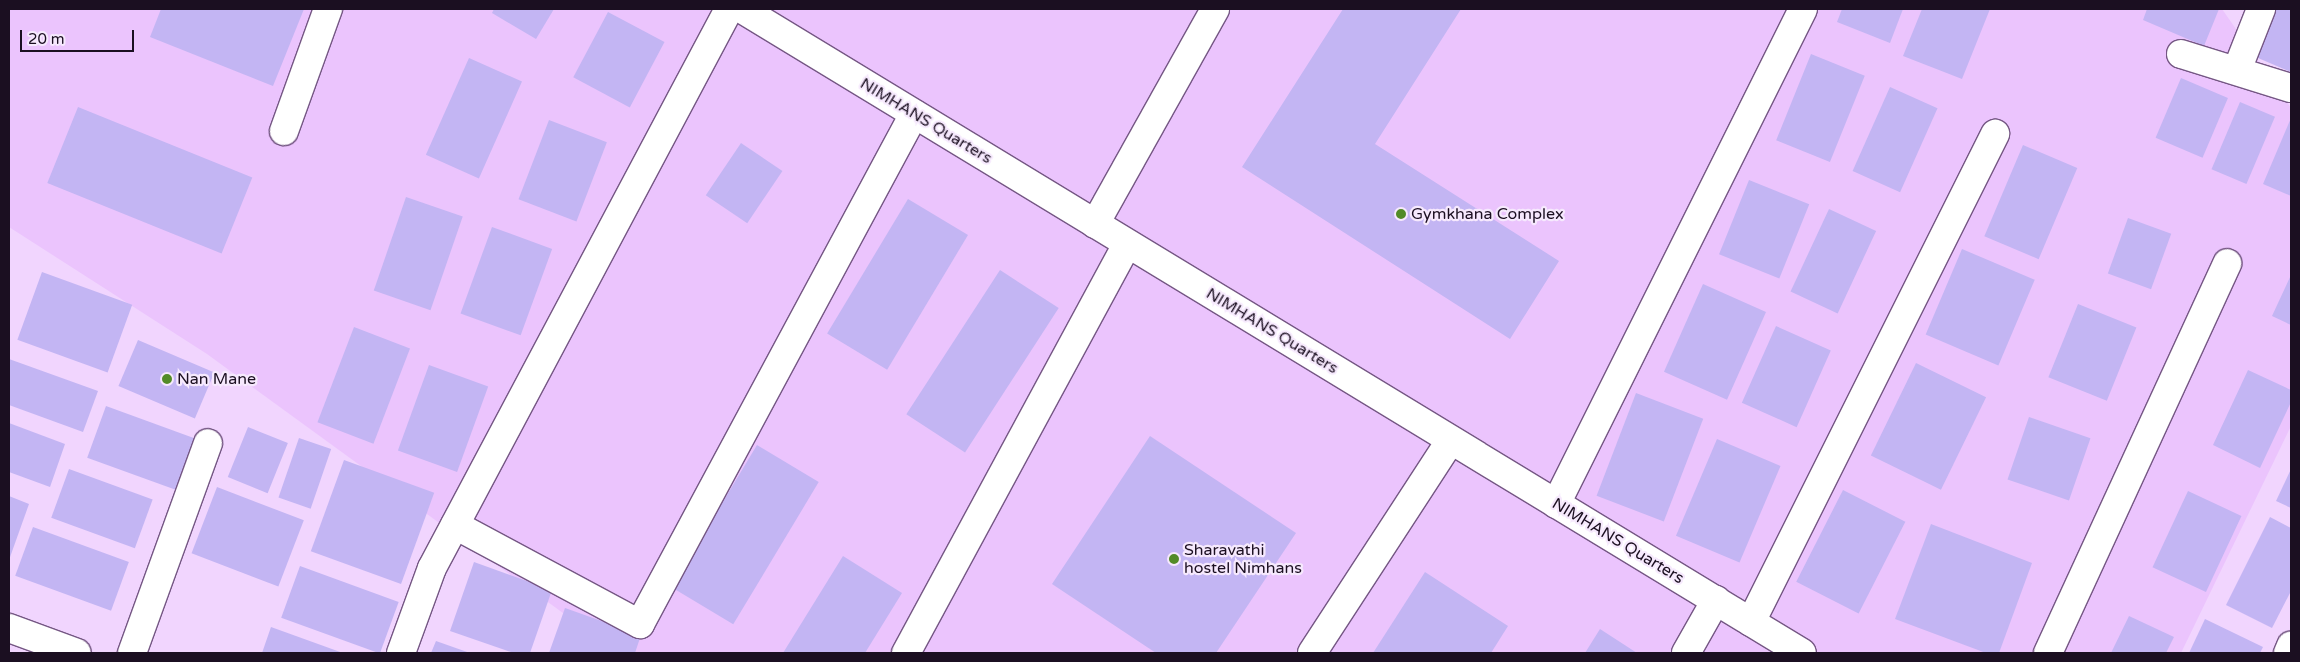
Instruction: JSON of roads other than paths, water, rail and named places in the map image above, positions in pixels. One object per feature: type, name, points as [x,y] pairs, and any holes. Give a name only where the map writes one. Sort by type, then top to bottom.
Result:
[{"type":"street","points":[[284,131],[328,9]]},
{"type":"street","points":[[401,653],[432,568],[729,9]]},
{"type":"street","name":"NIMHANS Quarters","points":[[742,9],[1802,653]]},
{"type":"street","points":[[1095,224],[1215,9]]},
{"type":"street","points":[[1556,504],[1803,9]]},
{"type":"street","points":[[2237,70],[2261,9]]},
{"type":"street","points":[[2181,54],[2291,88]]},
{"type":"street","points":[[450,533],[640,624],[914,114]]},
{"type":"street","points":[[1750,622],[1995,134]]},
{"type":"street","points":[[906,653],[1127,244]]},
{"type":"street","points":[[2048,653],[2227,263]]},
{"type":"street","points":[[1312,653],[1452,440]]},
{"type":"street","points":[[132,653],[208,443]]},
{"type":"street","points":[[1686,653],[1716,600]]},
{"type":"street","points":[[9,628],[77,653]]},
{"type":"street","points":[[2288,653],[2291,646]]},
{"type":"place","name":"Gymkhana Complex","points":[[1401,214]]},
{"type":"place","name":"Nan Mane","points":[[167,379]]},
{"type":"place","name":"Sharavathi hostel Nimhans","points":[[1174,559]]}]
